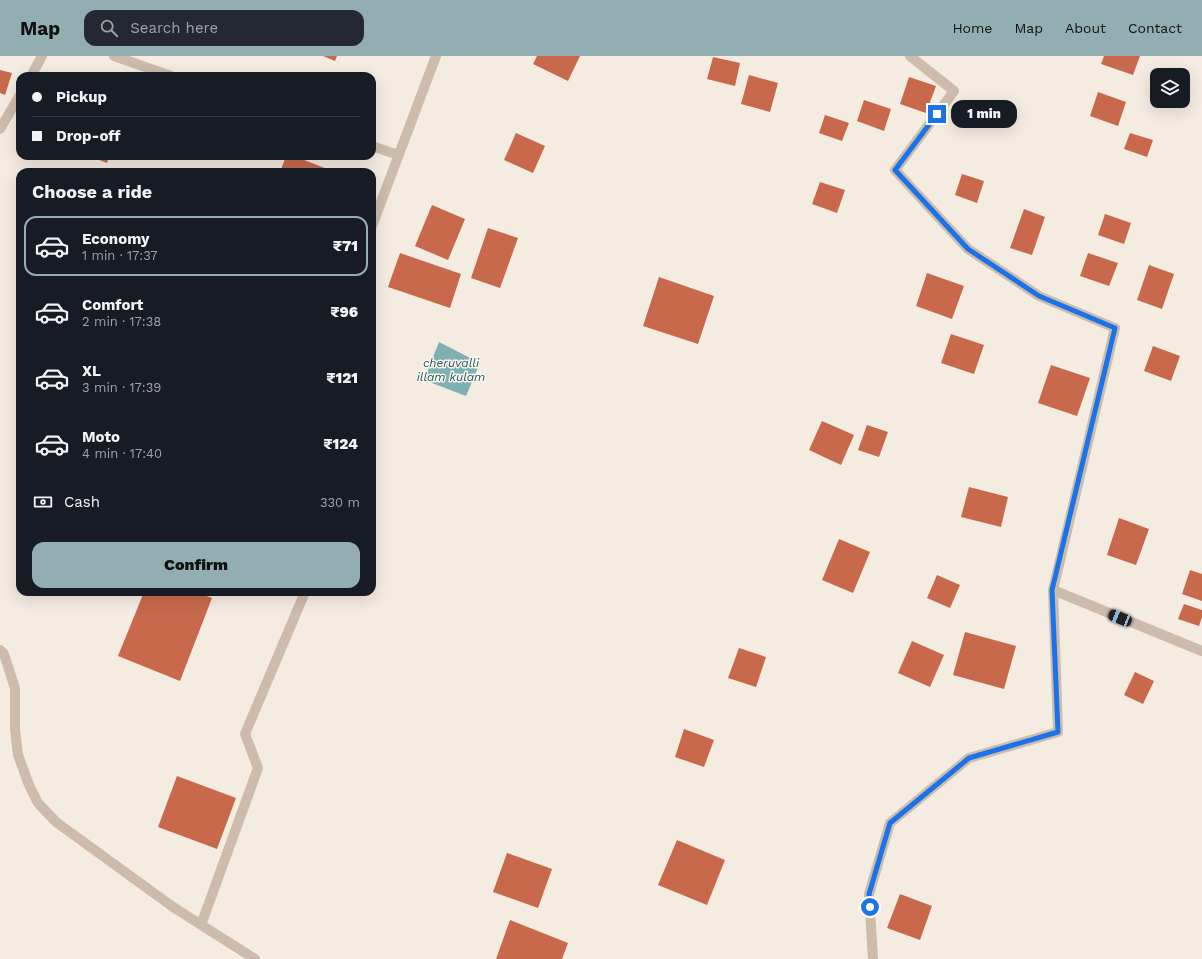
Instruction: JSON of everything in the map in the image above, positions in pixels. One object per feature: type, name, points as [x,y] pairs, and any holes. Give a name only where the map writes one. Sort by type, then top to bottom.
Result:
[{"type":"street","points":[[33,72],[42,56]]},
{"type":"street","points":[[114,56],[160,72]]},
{"type":"street","points":[[376,215],[436,56]]},
{"type":"street","points":[[873,959],[869,894],[890,823],[969,758],[1058,732],[1052,590],[1115,328],[1039,296],[968,249],[895,170],[954,91],[910,56]]},
{"type":"street","points":[[0,129],[16,102]]},
{"type":"street","points":[[376,148],[398,156]]},
{"type":"street","points":[[1052,590],[1202,651]]},
{"type":"street","points":[[201,925],[258,768],[246,734],[303,596]]},
{"type":"street","points":[[0,650],[4,654],[15,688],[15,728],[18,755],[29,785],[38,803],[56,822],[173,907],[255,959]]},
{"type":"water","name":"cheruvalli illam kulam","points":[[439,342],[480,363],[466,396],[424,380]]},
{"type":"building","points":[[323,56],[337,56],[335,61]]},
{"type":"building","points":[[537,56],[580,56],[568,81],[533,64]]},
{"type":"building","points":[[1104,56],[1140,56],[1133,75],[1101,64]]},
{"type":"building","points":[[713,57],[740,63],[735,86],[707,79]]},
{"type":"building","points":[[0,70],[12,73],[5,95],[0,93]]},
{"type":"building","points":[[749,75],[778,83],[770,112],[741,104]]},
{"type":"building","points":[[909,77],[936,86],[926,113],[900,104]]},
{"type":"building","points":[[1098,92],[1126,102],[1118,126],[1090,116]]},
{"type":"building","points":[[864,100],[891,109],[884,131],[857,121]]},
{"type":"building","points":[[825,115],[849,123],[842,141],[819,133]]},
{"type":"building","points":[[516,133],[545,146],[533,173],[504,160]]},
{"type":"building","points":[[1130,133],[1153,140],[1147,157],[1124,149]]},
{"type":"building","points":[[99,160],[108,160],[107,163]]},
{"type":"building","points":[[284,160],[304,160],[325,168],[282,168]]},
{"type":"building","points":[[962,174],[984,181],[977,203],[955,195]]},
{"type":"building","points":[[820,182],[845,190],[837,213],[812,204]]},
{"type":"building","points":[[432,205],[465,219],[448,260],[415,246]]},
{"type":"building","points":[[1024,209],[1045,217],[1032,255],[1010,248]]},
{"type":"building","points":[[1105,214],[1131,223],[1124,244],[1098,235]]},
{"type":"building","points":[[488,228],[518,238],[500,288],[471,278]]},
{"type":"building","points":[[400,253],[461,274],[450,308],[388,287]]},
{"type":"building","points":[[1088,253],[1118,263],[1109,286],[1080,276]]},
{"type":"building","points":[[1149,265],[1174,274],[1162,309],[1137,300]]},
{"type":"building","points":[[927,273],[964,286],[952,319],[916,306]]},
{"type":"building","points":[[659,277],[714,296],[698,344],[643,326]]},
{"type":"building","points":[[951,334],[984,345],[974,374],[941,363]]},
{"type":"building","points":[[1153,346],[1180,356],[1171,381],[1144,371]]},
{"type":"building","points":[[1051,365],[1090,378],[1077,416],[1038,403]]},
{"type":"building","points":[[822,421],[854,435],[841,465],[809,450]]},
{"type":"building","points":[[867,425],[888,432],[879,457],[858,450]]},
{"type":"building","points":[[969,487],[1008,497],[1001,527],[961,517]]},
{"type":"building","points":[[1119,518],[1149,529],[1136,565],[1107,555]]},
{"type":"building","points":[[839,539],[870,552],[853,593],[822,580]]},
{"type":"building","points":[[1190,570],[1202,574],[1202,601],[1182,594]]},
{"type":"building","points":[[937,575],[960,585],[950,608],[927,598]]},
{"type":"building","points":[[142,596],[207,596],[212,598],[180,681],[118,656]]},
{"type":"building","points":[[1184,604],[1202,610],[1202,617],[1199,626],[1178,619]]},
{"type":"building","points":[[965,632],[1016,646],[1004,689],[953,675]]},
{"type":"building","points":[[912,641],[944,655],[930,687],[898,673]]},
{"type":"building","points":[[739,648],[766,657],[756,687],[728,678]]},
{"type":"building","points":[[1135,672],[1154,681],[1143,704],[1124,695]]},
{"type":"building","points":[[684,729],[714,740],[704,767],[675,757]]},
{"type":"building","points":[[177,776],[236,798],[217,849],[158,827]]},
{"type":"building","points":[[677,840],[725,860],[707,905],[658,885]]},
{"type":"building","points":[[507,853],[552,869],[538,908],[493,892]]},
{"type":"building","points":[[900,894],[932,906],[920,940],[887,928]]},
{"type":"building","points":[[510,920],[568,943],[562,959],[496,959]]},
{"type":"route","points":[[870,907],[869,894],[890,823],[969,758],[1058,732],[1052,590],[1115,328],[1039,296],[968,249],[895,170],[937,114]]}]
